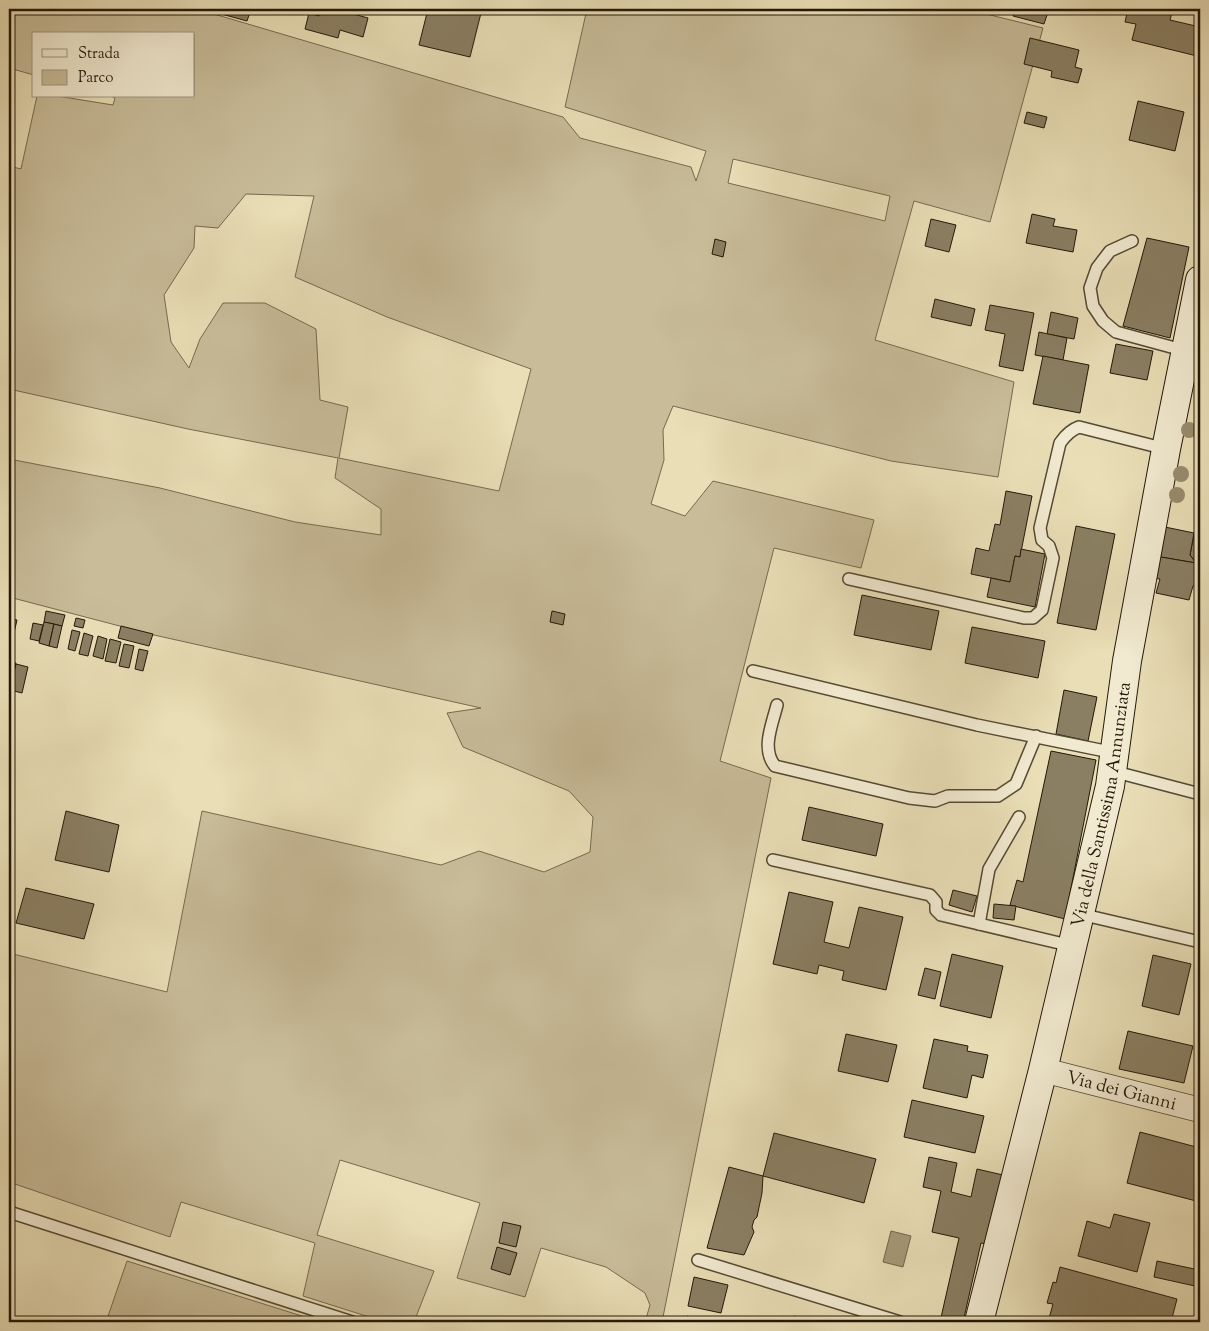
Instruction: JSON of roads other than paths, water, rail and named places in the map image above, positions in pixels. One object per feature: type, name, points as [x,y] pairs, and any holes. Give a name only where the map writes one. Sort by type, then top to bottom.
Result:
[{"type":"street","name":"Via della Santissima Annunziata","points":[[979,1322],[1043,1070],[1080,914],[1113,762],[1127,660],[1166,449],[1192,335],[1200,280]]},
{"type":"street","name":"Via dei Gianni","points":[[1043,1070],[1200,1110]]},
{"type":"lane","points":[[1132,240],[1110,250],[1097,268],[1090,288],[1093,306],[1103,321],[1116,332],[1192,335]]},
{"type":"lane","points":[[849,578],[1024,618],[1033,618],[1042,610],[1053,558],[1049,546],[1042,540],[1040,528],[1060,443],[1066,435],[1079,427],[1166,449]]},
{"type":"lane","points":[[753,671],[964,722],[1036,736],[1200,794]]},
{"type":"lane","points":[[777,706],[768,747],[769,759],[775,766],[908,798],[935,801],[948,796],[998,796],[1016,784],[1036,736]]},
{"type":"lane","points":[[978,924],[990,869],[1019,817]]},
{"type":"lane","points":[[773,860],[930,895],[936,902],[936,910],[941,915],[1072,946]]},
{"type":"lane","points":[[1080,914],[1200,942]]},
{"type":"lane","points":[[9,1212],[352,1322]]},
{"type":"lane","points":[[698,1260],[900,1322]]}]
